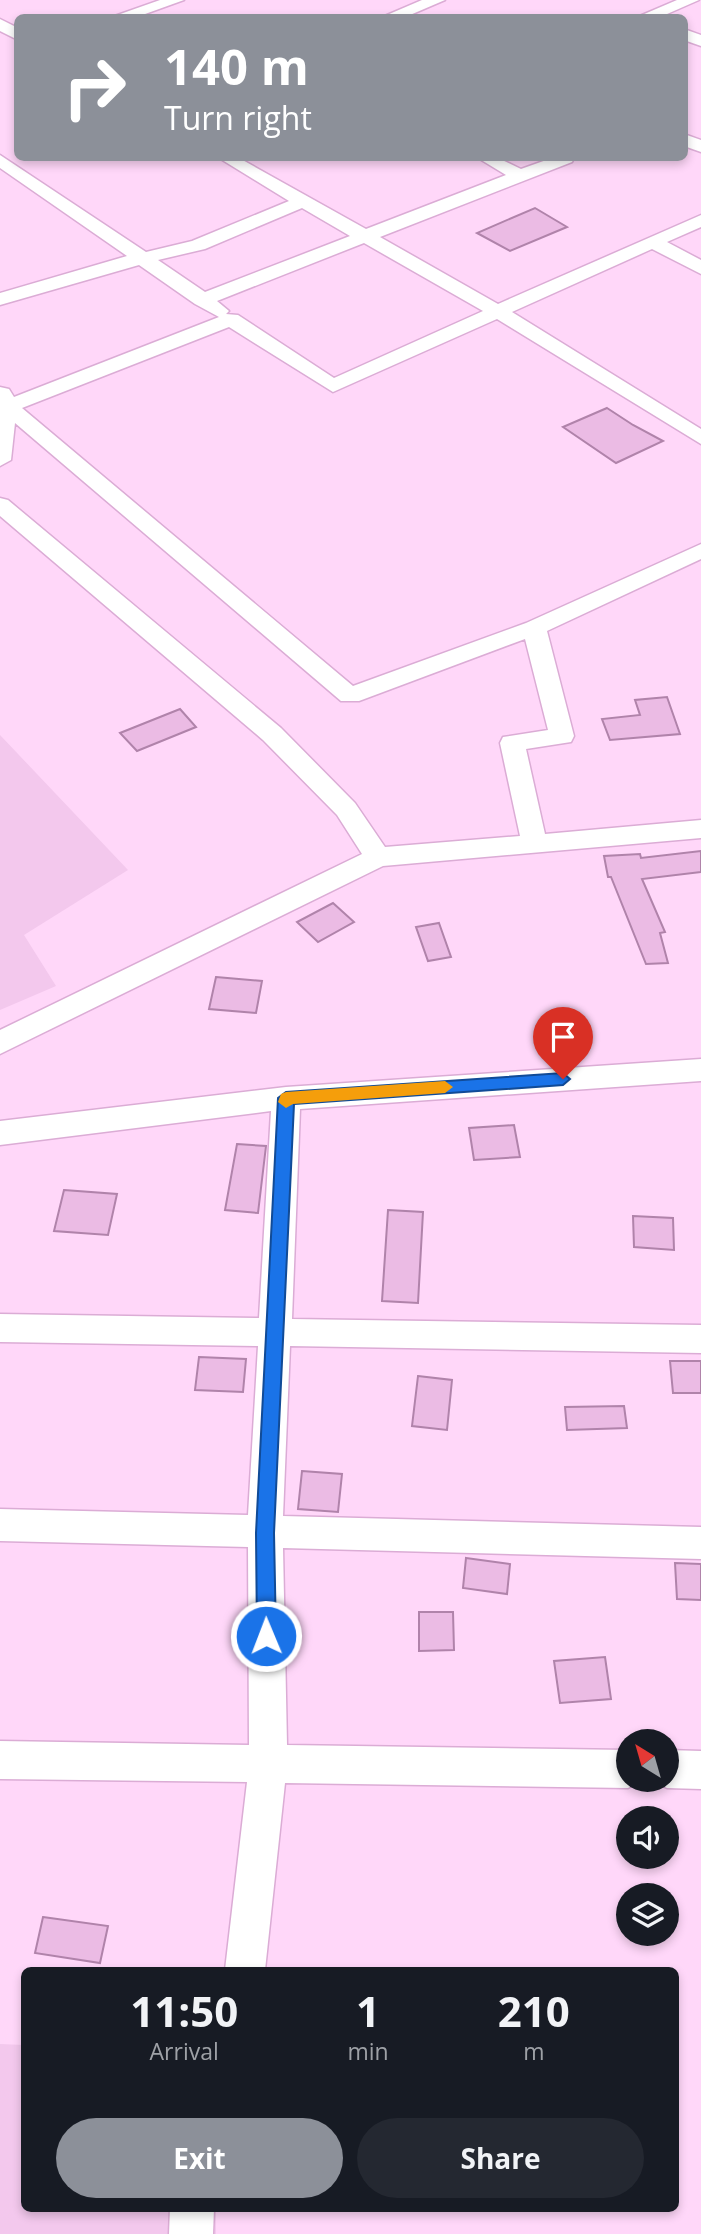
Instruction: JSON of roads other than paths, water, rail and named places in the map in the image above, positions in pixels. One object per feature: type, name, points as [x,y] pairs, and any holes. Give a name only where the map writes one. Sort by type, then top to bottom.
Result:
[{"type":"street","points":[[129,14],[176,0]]},
{"type":"street","points":[[393,0],[421,14]]},
{"type":"street","points":[[398,14],[438,0]]},
{"type":"street","points":[[653,14],[691,0]]},
{"type":"street","points":[[0,160],[140,259],[333,386],[701,220]]},
{"type":"street","points":[[232,161],[499,313],[701,438]]},
{"type":"street","points":[[492,161],[520,176]]},
{"type":"street","points":[[202,300],[558,161]]},
{"type":"street","points":[[0,299],[198,245],[304,201]]},
{"type":"street","points":[[652,241],[701,268]]},
{"type":"street","points":[[2,401],[231,319]]},
{"type":"street","points":[[0,460],[2,401]]},
{"type":"street","points":[[2,401],[350,696],[534,628],[701,551]]},
{"type":"street","points":[[0,505],[272,734],[346,809],[378,857]]},
{"type":"street","points":[[534,628],[562,736],[512,743],[534,842]]},
{"type":"street","points":[[0,1043],[378,857],[701,829]]},
{"type":"street","points":[[0,1133],[286,1098],[701,1070]]},
{"type":"street","points":[[245,1967],[268,1765],[265,1533],[286,1098]]},
{"type":"street","points":[[0,1328],[275,1330],[701,1339]]},
{"type":"street","points":[[0,1525],[701,1544]]},
{"type":"street","points":[[0,1760],[616,1769]]},
{"type":"street","points":[[679,1769],[701,1770]]},
{"type":"street","points":[[191,2212],[191,2234]]}]
